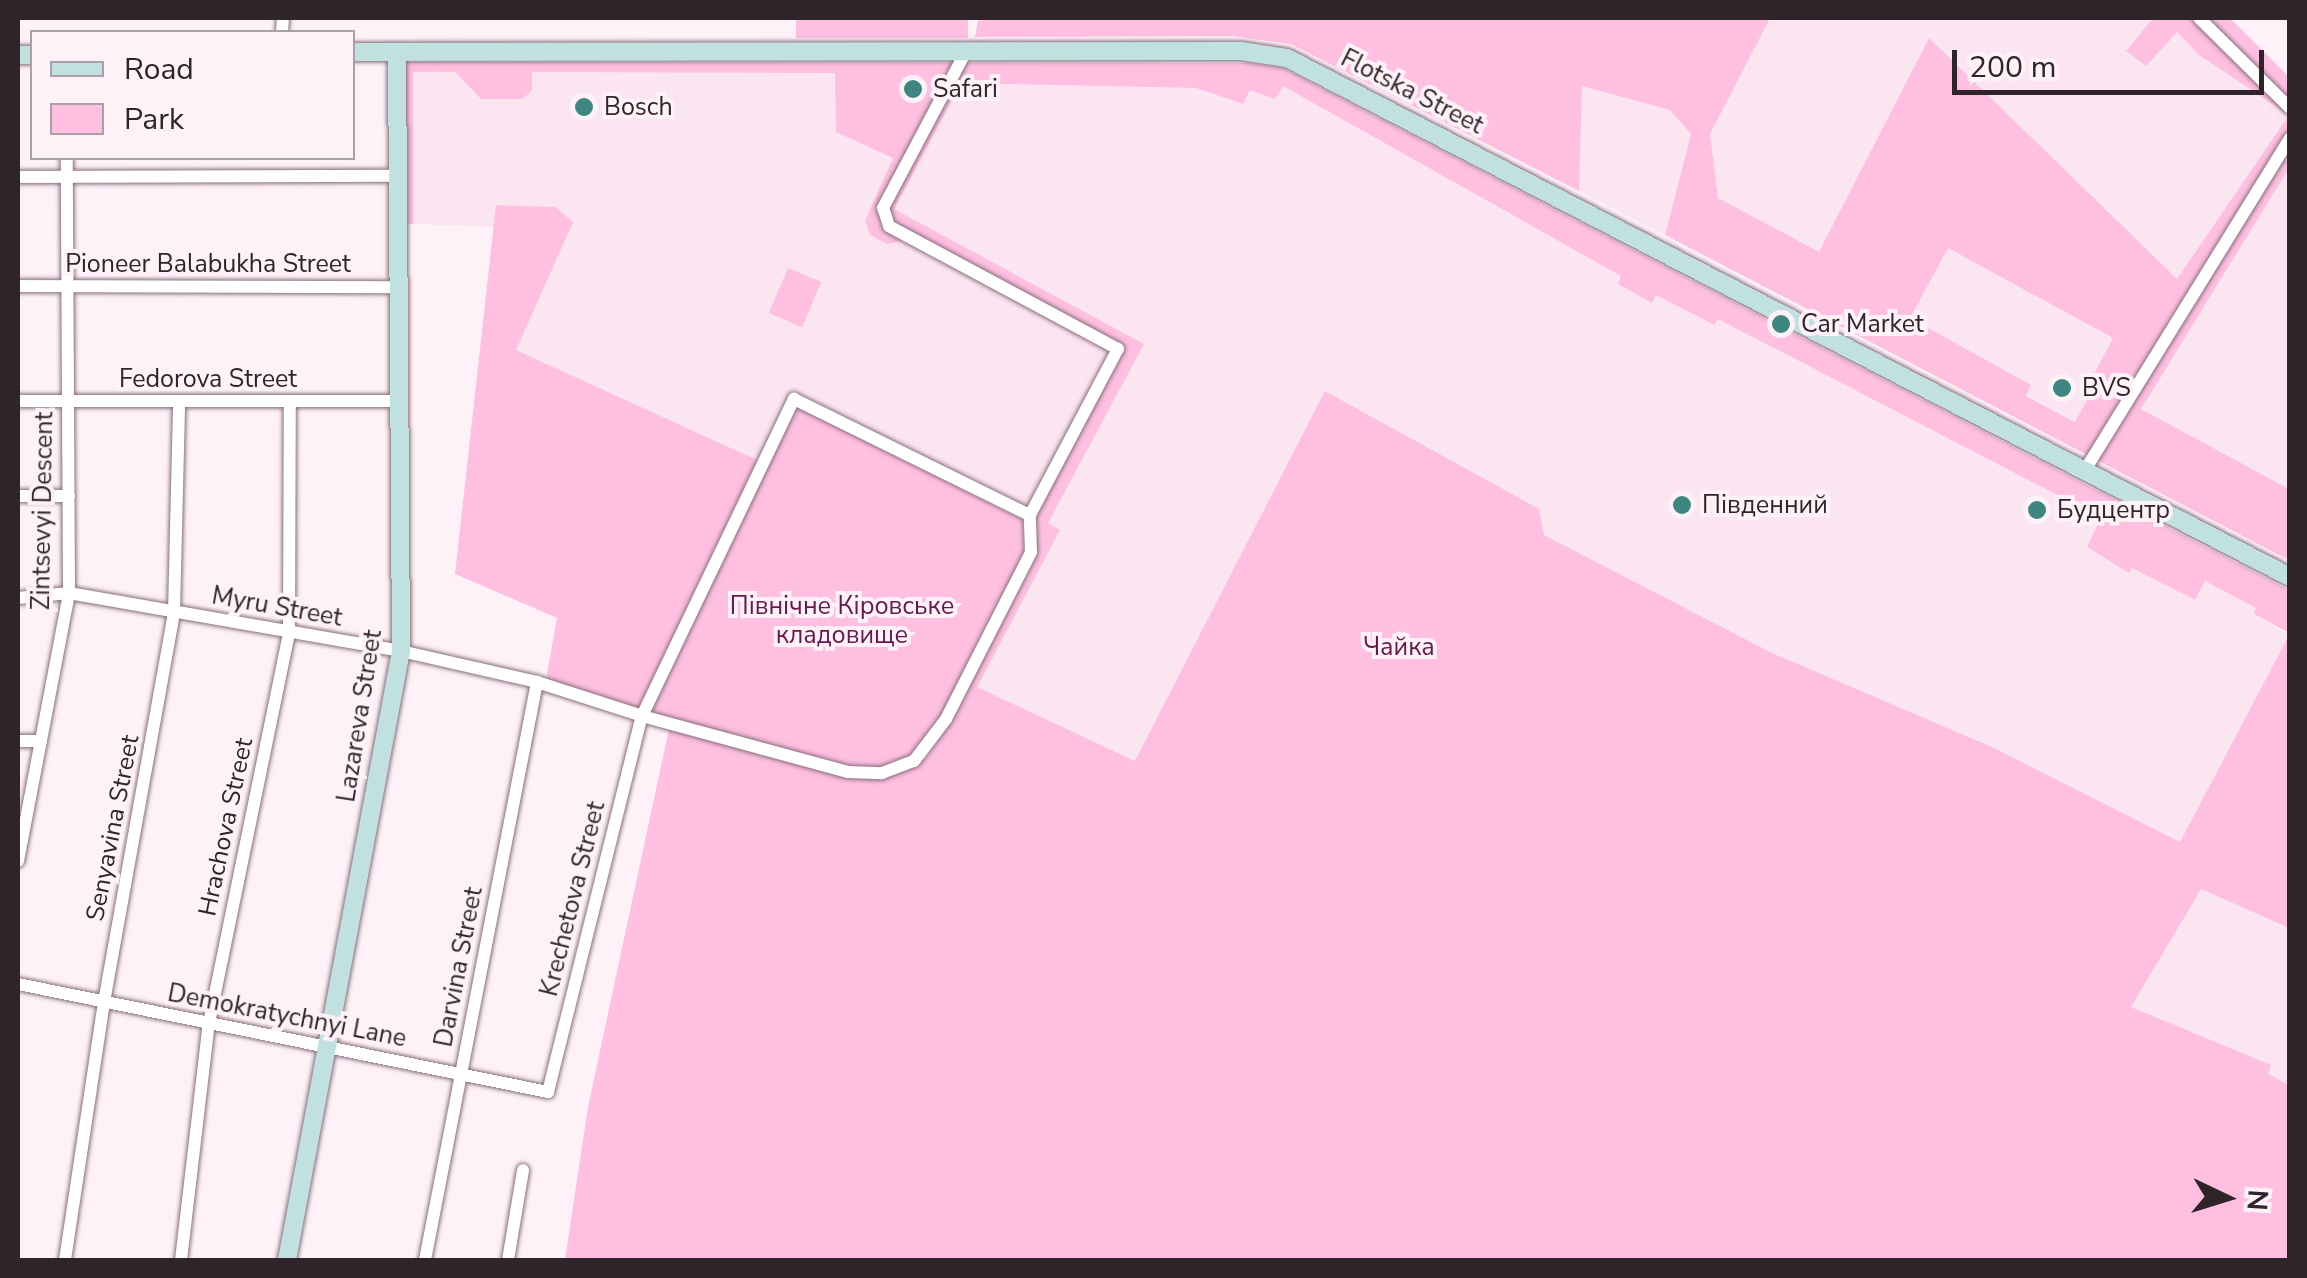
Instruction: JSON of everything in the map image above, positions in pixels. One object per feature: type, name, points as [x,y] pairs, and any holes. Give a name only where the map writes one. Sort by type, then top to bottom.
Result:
[{"type":"street","points":[[2198,18],[2290,108]]},
{"type":"street","points":[[966,51],[884,208],[889,226],[1118,349],[1030,516]]},
{"type":"street","name":"Flotska Street","points":[[355,52],[1241,51],[1286,58],[2290,576]]},
{"type":"street","name":"Lazareva Street","points":[[287,1260],[401,651],[397,52]]},
{"type":"street","points":[[2085,470],[2290,138]]},
{"type":"street","name":"Zintsevyi Descent","points":[[18,861],[69,593],[67,160]]},
{"type":"street","points":[[18,176],[398,176]]},
{"type":"street","name":"Pioneer Balabukha Street","points":[[18,286],[398,286]]},
{"type":"street","name":"Krechetova Street","points":[[548,1092],[642,716],[794,399],[1030,516]]},
{"type":"street","name":"Fedorova Street","points":[[18,401],[399,401]]},
{"type":"street","name":"Senyavina Street","points":[[65,1260],[104,1002],[174,612],[179,401]]},
{"type":"street","name":"Hrachova Street","points":[[181,1260],[209,1023],[290,632],[290,401]]},
{"type":"street","points":[[18,496],[69,496]]},
{"type":"street","name":"Myru Street","points":[[18,598],[69,593],[401,651],[538,682],[642,716],[848,772],[882,773],[914,761],[946,719],[1031,552],[1030,516]]},
{"type":"street","name":"Darvina Street","points":[[425,1260],[538,682]]},
{"type":"street","points":[[18,741],[41,741]]},
{"type":"street","name":"Demokratychnyi Lane","points":[[18,984],[548,1092]]},
{"type":"street","points":[[508,1260],[523,1170]]},
{"type":"shaded area","points":[[1770,18],[2153,18],[2126,51],[2146,66],[2177,32],[2199,55],[2289,115],[2177,280],[1929,38],[1819,253],[1718,198],[1710,134]]},
{"type":"shaded area","points":[[412,72],[455,72],[481,98],[532,72],[836,72],[894,158],[865,221],[887,244],[904,241],[1111,351],[1028,507],[792,390],[759,461],[515,350],[555,207],[497,205],[494,227],[413,224]]},
{"type":"shaded area","points":[[961,83],[1196,88],[1242,104],[1250,90],[1283,86],[1622,276],[1618,284],[1651,302],[1656,295],[1713,325],[1718,319],[2094,514],[2129,573],[2132,567],[2195,600],[2205,581],[2257,608],[2254,614],[2289,635],[2180,842],[1992,747],[1772,653],[1544,535],[1539,509],[1326,391],[1136,761],[976,687],[1060,531],[1048,523],[1144,344],[893,209]]},
{"type":"shaded area","points":[[1582,85],[1670,110],[1691,134],[1665,235],[1579,191]]},
{"type":"shaded area","points":[[2289,168],[2289,489],[2140,409]]},
{"type":"shaded area","points":[[1948,247],[2113,338],[2084,392],[2089,396],[2075,422],[2026,395],[2031,385],[1910,318]]},
{"type":"shaded area","points":[[2201,889],[2289,928],[2289,1085],[2267,1074],[2271,1066],[2131,1007]]},
{"type":"green space","points":[[796,18],[968,18],[968,38],[796,38]]},
{"type":"green space","points":[[1770,18],[1710,134],[1718,198],[1819,252],[1929,38],[2177,279],[2289,115],[2289,168],[2141,409],[2289,489],[2289,560],[1665,235],[1691,134],[1670,110],[1582,86],[1579,191],[1291,44],[1232,36],[975,37],[978,21]],"holes":[[[1948,248],[2113,338],[2084,393],[2089,396],[2075,422],[2026,396],[2031,385],[1910,318]]]},
{"type":"green space","points":[[2153,18],[2230,18],[2289,77],[2289,115],[2199,55],[2177,32],[2146,66],[2126,51]]},
{"type":"green space","name":"Чайка","points":[[404,62],[1251,63],[1282,68],[2289,590],[2289,633],[2254,614],[2256,608],[2205,581],[2195,600],[2132,568],[2129,573],[2087,547],[2098,524],[2094,514],[1718,319],[1714,325],[1656,295],[1652,303],[1618,284],[1621,276],[1283,86],[1275,99],[1250,90],[1243,104],[1196,88],[961,83],[894,209],[1144,344],[1048,523],[1060,530],[977,687],[1135,761],[1325,391],[1539,509],[1544,535],[1772,653],[1992,747],[2180,842],[2289,635],[2289,928],[2201,889],[2131,1007],[2271,1065],[2268,1074],[2289,1085],[2289,1260],[565,1260],[588,1107],[669,729],[833,774],[916,765],[926,758],[951,722],[1037,555],[1037,511],[1110,351],[904,241],[887,244],[870,235],[865,221],[893,158],[836,132],[835,73],[532,72],[532,90],[523,99],[481,99],[455,72],[413,72],[413,224],[404,224]]},
{"type":"green space","points":[[496,205],[555,207],[573,222],[516,350],[759,461],[640,712],[546,680],[557,618],[455,574]]},
{"type":"green space","points":[[788,268],[821,282],[802,327],[769,313]]},
{"type":"green space","name":"Північне Кіровське кладовище","points":[[797,407],[1023,520],[1024,554],[959,689],[920,752],[891,766],[848,769],[648,714]]},
{"type":"place","name":"Safari","points":[[913,89]]},
{"type":"place","name":"Bosch","points":[[584,107]]},
{"type":"place","name":"Car Market","points":[[1781,324]]},
{"type":"place","name":"BVS","points":[[2062,388]]},
{"type":"place","name":"Південний","points":[[1682,505]]},
{"type":"place","name":"Будцентр","points":[[2037,510]]}]
